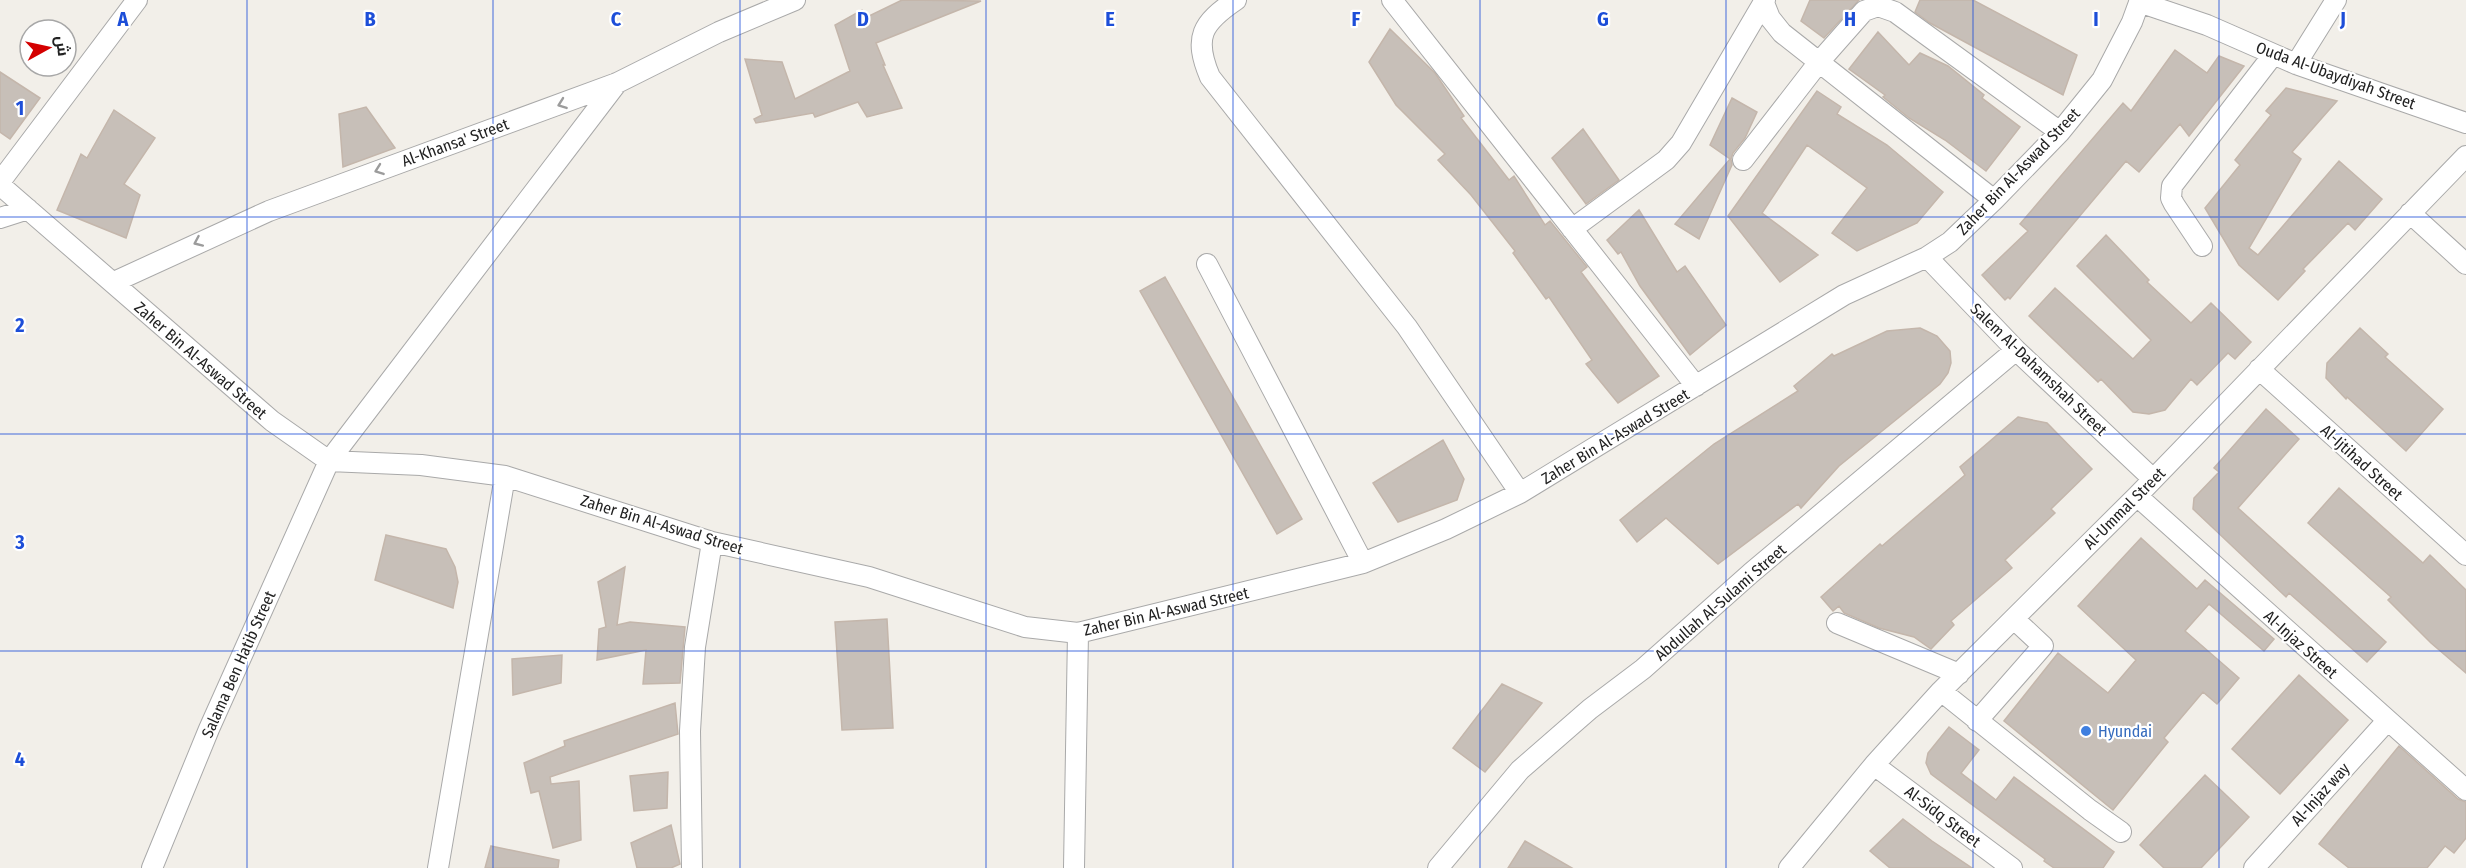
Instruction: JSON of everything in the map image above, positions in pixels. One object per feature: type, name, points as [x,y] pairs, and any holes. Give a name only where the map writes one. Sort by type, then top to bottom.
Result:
[{"type":"street","points":[[0,184],[137,0]]},
{"type":"street","name":"Al-Khansa' Street","points":[[114,282],[269,211],[617,83],[719,32],[795,0]]},
{"type":"street","points":[[1236,0],[1213,15],[1205,27],[1202,42],[1203,56],[1210,77],[1407,327],[1520,493]]},
{"type":"street","points":[[1392,0],[1696,386]]},
{"type":"street","points":[[2296,64],[2336,0]]},
{"type":"street","name":"Zaher Bin Al-Aswad Street","points":[[0,184],[114,282],[177,341],[272,421],[329,461],[421,465],[505,476],[712,542],[869,576],[1025,627],[1078,633],[1363,563],[1446,529],[1520,493],[1844,295],[1927,257],[1950,242],[2060,132],[2102,80],[2132,22],[2139,1]]},
{"type":"street","name":"Ouda Al-Ubaydiyah Street","points":[[2139,1],[2207,25],[2296,64],[2466,123]]},
{"type":"street","points":[[1572,229],[1666,159],[1681,143],[1764,2]]},
{"type":"street","points":[[1764,2],[1770,18],[1782,33],[1994,200]]},
{"type":"street","points":[[1743,160],[1819,62],[1864,11],[1878,6],[1895,12],[2060,132]]},
{"type":"street","points":[[2202,246],[2171,198],[2172,186],[2273,55]]},
{"type":"street","name":"Salama Ben Hatib Street","points":[[152,868],[209,729],[329,461],[617,83]]},
{"type":"street","name":"Al-Ummal Street","points":[[1789,868],[1874,765],[1941,691],[2137,496],[2466,156]]},
{"type":"street","points":[[0,218],[28,209]]},
{"type":"street","points":[[2410,213],[2466,264]]},
{"type":"street","name":"Salem Al-Dahamshah Street","points":[[1927,257],[2016,350],[2153,479]]},
{"type":"street","points":[[1207,264],[1363,563]]},
{"type":"street","name":"Abdullah Al-Sulami Street","points":[[1438,868],[1520,770],[1590,709],[1643,669],[1751,573],[2016,350]]},
{"type":"street","name":"Al-Ijtihad Street","points":[[2259,369],[2466,555]]},
{"type":"street","points":[[438,868],[505,476]]},
{"type":"street","name":"Al-Injaz Street","points":[[2137,496],[2466,790]]},
{"type":"street","points":[[692,868],[690,720],[695,647],[712,542]]},
{"type":"street","points":[[1977,722],[2043,646],[2014,619]]},
{"type":"street","points":[[1837,623],[1959,674]]},
{"type":"street","points":[[1074,868],[1078,633]]},
{"type":"street","points":[[1941,691],[1977,722],[2121,832]]},
{"type":"street","name":"Al-Injaz way","points":[[2254,868],[2387,721]]},
{"type":"street","name":"Al-Sidq Street","points":[[1874,765],[2012,868]]},
{"type":"building","points":[[902,0],[981,1],[876,43],[902,108],[867,117],[858,102],[815,117],[813,113],[756,123],[754,119],[762,115],[745,59],[782,62],[795,99],[850,71],[835,25],[862,10],[865,18]]},
{"type":"building","points":[[1810,0],[1859,0],[1824,38],[1801,21]]},
{"type":"building","points":[[1920,0],[1973,0],[2077,55],[2063,95],[1930,23],[1915,12]]},
{"type":"building","points":[[1390,29],[1435,73],[1464,116],[1461,118],[1509,180],[1514,176],[1545,225],[1550,221],[1587,267],[1581,272],[1659,376],[1618,403],[1586,364],[1592,360],[1549,297],[1546,299],[1513,253],[1515,251],[1471,195],[1438,160],[1445,154],[1396,105],[1369,62]]},
{"type":"building","points":[[1878,32],[1909,65],[1920,53],[1948,66],[1984,95],[1982,98],[2020,127],[1986,171],[1945,140],[1909,118],[1883,97],[1885,95],[1849,69]]},
{"type":"building","points":[[2175,50],[2207,73],[2219,56],[2244,66],[2189,136],[2180,124],[2139,172],[2126,161],[2010,299],[2008,297],[2005,300],[1982,275],[2028,231],[2020,224],[2123,103],[2131,111]]},
{"type":"building","points":[[0,72],[40,98],[10,139],[0,132]]},
{"type":"building","points":[[2286,88],[2337,101],[2292,152],[2301,159],[2249,248],[2258,255],[2339,161],[2382,199],[2355,230],[2348,223],[2303,269],[2305,271],[2278,300],[2239,265],[2205,208],[2240,165],[2235,160],[2271,115],[2266,111]]},
{"type":"building","points":[[1817,91],[1841,107],[1837,114],[1887,145],[1943,192],[1917,223],[1857,251],[1832,233],[1867,188],[1807,145],[1762,213],[1818,255],[1780,282],[1728,216]]},
{"type":"building","points":[[1732,98],[1757,112],[1745,138],[1733,153],[1732,165],[1699,239],[1675,224],[1730,159],[1710,145]]},
{"type":"building","points":[[366,107],[395,148],[343,167],[339,114]]},
{"type":"building","points":[[114,110],[155,138],[124,184],[140,195],[126,238],[57,210],[81,154],[87,158]]},
{"type":"building","points":[[1583,129],[1619,180],[1586,204],[1552,158]]},
{"type":"building","points":[[1639,210],[1677,272],[1685,266],[1726,325],[1690,355],[1640,286],[1621,252],[1618,254],[1607,240]]},
{"type":"building","points":[[2106,235],[2149,280],[2147,282],[2191,323],[2211,303],[2251,342],[2235,359],[2228,353],[2197,385],[2191,379],[2165,410],[2149,414],[2133,412],[2101,379],[2098,382],[2029,316],[2055,288],[2133,359],[2151,340],[2077,266]]},
{"type":"building","points":[[1165,277],[1302,519],[1277,534],[1140,291]]},
{"type":"building","points":[[1920,328],[1937,336],[1950,351],[1951,363],[1948,373],[1940,384],[1839,466],[1801,508],[1798,504],[1718,564],[1666,518],[1637,542],[1620,520],[1714,444],[1798,391],[1794,386],[1832,354],[1834,356],[1887,331]]},
{"type":"building","points":[[2360,328],[2388,354],[2385,357],[2443,409],[2406,451],[2347,397],[2346,399],[2326,378],[2327,363]]},
{"type":"building","points":[[2266,409],[2299,439],[2238,508],[2386,642],[2367,662],[2289,593],[2286,597],[2193,509],[2194,498],[2219,472],[2214,468]]},
{"type":"building","points":[[2018,417],[2047,423],[2092,469],[2051,509],[2055,513],[2005,560],[2012,568],[1951,621],[1954,625],[1931,649],[1914,637],[1879,628],[1844,613],[1839,606],[1833,611],[1821,597],[1880,544],[1882,546],[1965,475],[1960,467]]},
{"type":"building","points":[[1443,440],[1464,479],[1457,500],[1398,522],[1373,483]]},
{"type":"building","points":[[2339,488],[2423,563],[2430,555],[2466,590],[2466,673],[2431,643],[2388,600],[2391,597],[2308,523]]},
{"type":"building","points":[[386,535],[446,549],[455,567],[458,582],[453,608],[375,580]]},
{"type":"building","points":[[2141,538],[2197,589],[2205,580],[2274,639],[2264,651],[2209,604],[2185,631],[2239,678],[2217,704],[2203,692],[2164,738],[2168,742],[2113,810],[2004,721],[2058,653],[2108,693],[2136,660],[2078,606]]},
{"type":"building","points":[[625,567],[617,625],[630,622],[685,627],[680,683],[643,684],[646,650],[597,660],[599,629],[606,627],[598,582]]},
{"type":"building","points":[[887,619],[893,728],[842,730],[835,622]]},
{"type":"building","points":[[562,655],[561,683],[513,695],[512,659]]},
{"type":"building","points":[[2299,675],[2348,720],[2280,794],[2232,749]]},
{"type":"building","points":[[1502,684],[1542,703],[1485,772],[1453,748]]},
{"type":"building","points":[[675,703],[678,734],[550,777],[551,784],[579,781],[581,840],[553,848],[539,791],[531,793],[524,763],[565,746],[564,741]]},
{"type":"building","points":[[1949,727],[1979,750],[1961,773],[1996,800],[2014,777],[2114,852],[2103,868],[2054,868],[1931,774],[1926,763],[1928,753]]},
{"type":"building","points":[[2399,746],[2458,799],[2466,802],[2466,838],[2454,853],[2445,846],[2427,868],[2349,868],[2319,844]]},
{"type":"building","points":[[668,772],[667,808],[634,811],[630,776]]},
{"type":"building","points":[[2205,775],[2249,817],[2201,868],[2164,868],[2140,845]]},
{"type":"building","points":[[1903,819],[1972,868],[1890,868],[1870,851]]},
{"type":"building","points":[[671,825],[680,864],[671,868],[637,868],[631,843]]},
{"type":"building","points":[[1525,841],[1572,868],[1508,868]]},
{"type":"building","points":[[491,846],[559,860],[558,868],[485,868]]},
{"type":"place","name":"Hyundai","points":[[2086,731]]}]
